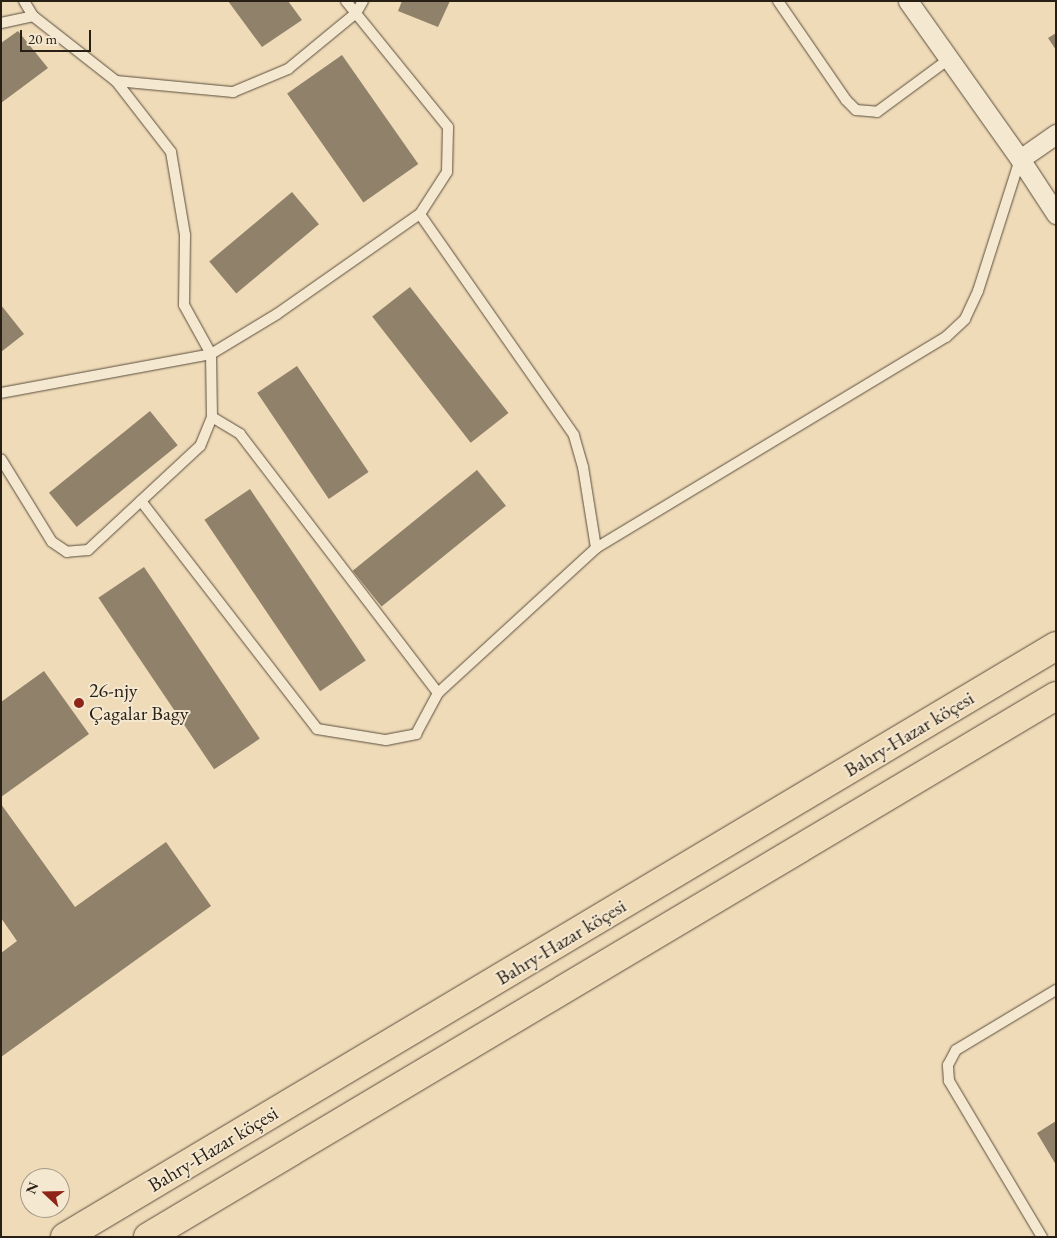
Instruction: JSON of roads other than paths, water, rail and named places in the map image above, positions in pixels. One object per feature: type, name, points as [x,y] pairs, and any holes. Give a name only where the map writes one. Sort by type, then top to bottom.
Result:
[{"type":"highway","name":"Bahry-Hazar köçesi","points":[[65,1237],[1056,646]]},
{"type":"highway","name":"Bahry-Hazar köçesi","points":[[148,1237],[1056,696]]},
{"type":"highway","points":[[848,770],[872,806]]},
{"type":"street","points":[[908,1],[1020,159],[1056,214]]},
{"type":"street","points":[[1020,159],[1056,134]]},
{"type":"lane","points":[[1,459],[52,542],[67,552],[88,550],[200,446],[212,417],[211,354],[184,305],[185,235],[171,152],[116,81],[33,16],[24,1]]},
{"type":"lane","points":[[1,393],[211,354],[277,314],[420,214],[447,172],[448,127],[346,1]]},
{"type":"lane","points":[[116,81],[233,92],[288,69],[356,13],[363,1]]},
{"type":"lane","points":[[778,1],[846,100],[856,110],[877,112],[950,60]]},
{"type":"lane","points":[[1,23],[33,16]]},
{"type":"lane","points":[[141,500],[318,729],[386,740],[416,734],[438,693],[596,548],[946,337],[965,319],[978,291],[1020,159]]},
{"type":"lane","points":[[420,214],[574,435],[583,467],[596,548]]},
{"type":"lane","points":[[212,417],[240,434],[438,693]]},
{"type":"lane","points":[[1042,1237],[949,1081],[948,1065],[956,1050],[1056,990]]},
{"type":"place","name":"26-njy Çagalar Bagy","points":[[79,703]]}]
